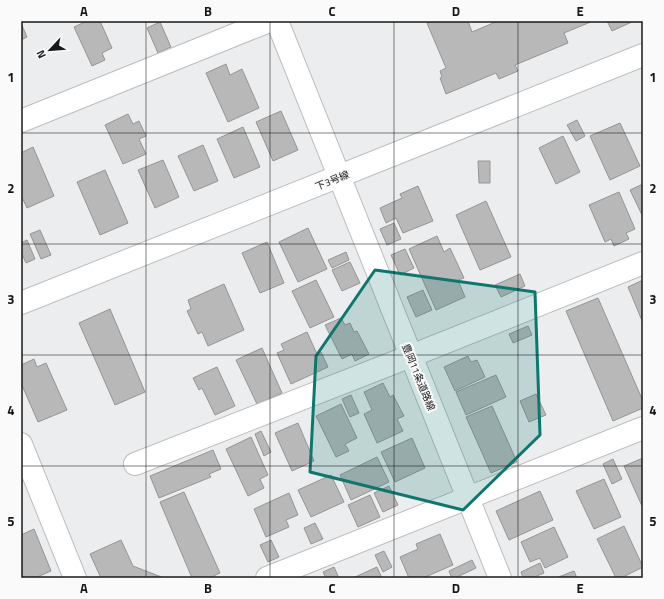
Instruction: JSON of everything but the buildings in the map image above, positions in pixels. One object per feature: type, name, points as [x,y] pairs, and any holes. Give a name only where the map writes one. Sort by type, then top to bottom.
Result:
[{"type":"street","points":[[21,121],[269,21]]},
{"type":"street","name":"豊岡11条道路線","points":[[277,21],[338,177],[500,578]]},
{"type":"street","name":"下3号線","points":[[21,303],[643,55]]},
{"type":"street","points":[[135,464],[643,263]]},
{"type":"street","points":[[267,578],[643,428]]},
{"type":"street","points":[[21,444],[75,578]]},
{"type":"highlighted area","points":[[375,270],[535,292],[540,435],[463,510],[310,472],[316,356]]}]
